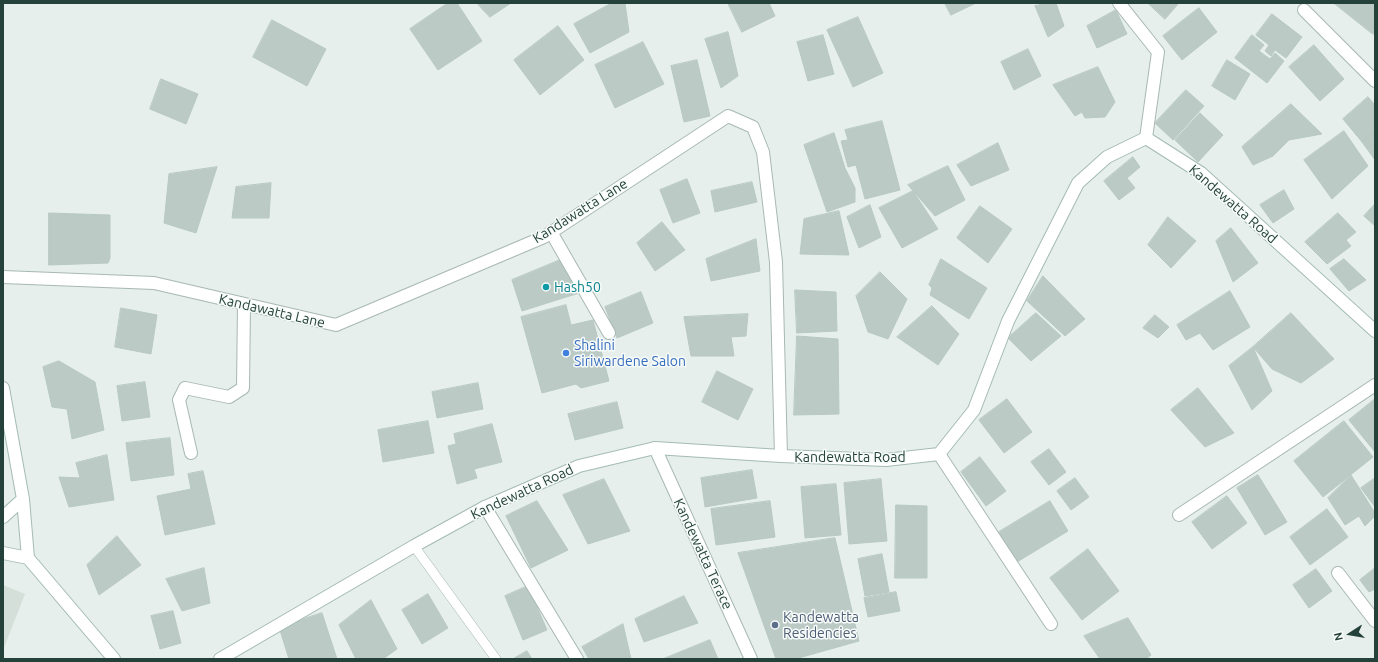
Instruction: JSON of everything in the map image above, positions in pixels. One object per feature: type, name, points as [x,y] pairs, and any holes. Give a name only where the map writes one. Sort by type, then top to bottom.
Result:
[{"type":"street","points":[[1051,624],[939,454],[974,410],[1008,321],[1078,183],[1107,157],[1146,138],[1158,52],[1119,3]]},
{"type":"street","points":[[1304,10],[1375,81]]},
{"type":"street","name":"Kandawatta Lane","points":[[3,277],[154,284],[336,325],[544,237],[728,116],[753,127],[763,152],[776,262],[781,456]]},
{"type":"street","name":"Kandewatta Road","points":[[1146,138],[1201,173],[1375,331]]},
{"type":"street","points":[[551,232],[609,333]]},
{"type":"street","points":[[191,453],[179,400],[185,388],[229,397],[243,388],[244,304]]},
{"type":"street","points":[[1179,515],[1375,385]]},
{"type":"street","points":[[3,388],[23,499],[28,558],[114,659]]},
{"type":"street","name":"Kandewatta Road","points":[[220,659],[414,546],[485,507],[579,466],[655,448],[781,456],[886,460],[939,454]]},
{"type":"street","name":"Kandewatta Terace","points":[[655,448],[751,659]]},
{"type":"street","points":[[3,517],[23,499]]},
{"type":"street","points":[[485,507],[577,659]]},
{"type":"street","points":[[3,553],[28,558]]},
{"type":"street","points":[[1338,573],[1375,621]]},
{"type":"lane","points":[[414,546],[496,659]]},
{"type":"shaded area","points":[[3,585],[25,594],[3,650]]},
{"type":"building","points":[[448,3],[457,3],[482,41],[438,70],[410,29]]},
{"type":"building","points":[[477,3],[511,3],[490,17]]},
{"type":"building","points":[[612,3],[625,3],[629,32],[590,53],[574,24]]},
{"type":"building","points":[[728,3],[769,3],[775,16],[742,32]]},
{"type":"building","points":[[945,3],[976,3],[951,15]]},
{"type":"building","points":[[1056,3],[1064,26],[1048,37],[1035,6]]},
{"type":"building","points":[[1148,3],[1179,3],[1165,19]]},
{"type":"building","points":[[1334,3],[1375,3],[1375,31],[1373,34]]},
{"type":"building","points":[[1199,8],[1217,32],[1182,60],[1163,36]]},
{"type":"building","points":[[1116,10],[1127,34],[1097,48],[1087,26]]},
{"type":"building","points":[[1272,14],[1302,37],[1286,58],[1275,50],[1271,56],[1265,51],[1269,45],[1256,35]]},
{"type":"building","points":[[858,17],[883,73],[853,87],[827,30]]},
{"type":"building","points":[[272,20],[326,49],[307,86],[253,57]]},
{"type":"building","points":[[558,26],[584,60],[540,95],[514,60]]},
{"type":"building","points":[[728,32],[738,76],[721,88],[705,39]]},
{"type":"building","points":[[823,35],[834,74],[808,81],[797,42]]},
{"type":"building","points":[[1252,35],[1264,45],[1259,51],[1270,59],[1275,53],[1284,61],[1267,83],[1235,58]]},
{"type":"building","points":[[643,42],[664,84],[615,108],[595,65]]},
{"type":"building","points":[[1314,45],[1344,79],[1320,101],[1289,67]]},
{"type":"building","points":[[1028,49],[1041,76],[1014,90],[1001,62]]},
{"type":"building","points":[[697,60],[710,116],[684,122],[671,66]]},
{"type":"building","points":[[1227,60],[1250,74],[1235,100],[1212,86]]},
{"type":"building","points":[[1098,67],[1115,102],[1105,117],[1085,118],[1082,112],[1075,116],[1053,85]]},
{"type":"building","points":[[161,79],[198,94],[186,124],[150,109]]},
{"type":"building","points":[[1186,90],[1204,106],[1173,140],[1155,123]]},
{"type":"building","points":[[1368,97],[1375,105],[1375,132],[1362,142],[1343,119]]},
{"type":"building","points":[[1291,104],[1322,134],[1289,140],[1273,156],[1253,165],[1242,147]]},
{"type":"building","points":[[1200,113],[1223,135],[1198,162],[1175,140]]},
{"type":"building","points":[[882,121],[900,190],[865,199],[856,165],[848,167],[841,141],[848,140],[845,130]]},
{"type":"building","points":[[1344,131],[1368,166],[1332,199],[1304,160]]},
{"type":"building","points":[[1375,132],[1375,160],[1362,142]]},
{"type":"building","points":[[834,133],[845,168],[855,188],[855,202],[827,212],[804,145]]},
{"type":"building","points":[[998,143],[1009,170],[971,186],[957,165]]},
{"type":"building","points":[[1133,157],[1140,167],[1127,178],[1135,188],[1119,200],[1104,181]]},
{"type":"building","points":[[948,166],[965,200],[935,216],[908,185]]},
{"type":"building","points":[[217,167],[196,233],[164,223],[169,174]]},
{"type":"building","points":[[687,179],[700,213],[673,223],[660,190]]},
{"type":"building","points":[[752,182],[757,202],[715,212],[711,191]]},
{"type":"building","points":[[271,183],[269,218],[232,218],[236,187]]},
{"type":"building","points":[[1284,190],[1294,209],[1273,223],[1260,205]]},
{"type":"building","points":[[913,191],[938,229],[902,248],[879,208]]},
{"type":"building","points":[[1375,204],[1375,226],[1364,216]]},
{"type":"building","points":[[870,205],[881,237],[859,248],[847,217]]},
{"type":"building","points":[[980,206],[1012,229],[988,263],[957,238]]},
{"type":"building","points":[[839,211],[849,255],[800,254],[804,219]]},
{"type":"building","points":[[49,213],[110,215],[110,258],[108,263],[49,265]]},
{"type":"building","points":[[1338,213],[1356,232],[1346,240],[1351,246],[1327,264],[1305,242]]},
{"type":"building","points":[[1168,217],[1196,241],[1171,268],[1148,245]]},
{"type":"building","points":[[662,222],[685,250],[655,271],[637,243]]},
{"type":"building","points":[[1231,228],[1258,263],[1233,282],[1216,241]]},
{"type":"building","points":[[756,239],[760,271],[711,281],[706,259]]},
{"type":"building","name":"Hash50","points":[[565,258],[579,293],[522,311],[512,280]]},
{"type":"building","points":[[941,259],[987,288],[969,319],[930,295],[932,288],[929,285]]},
{"type":"building","points":[[1344,259],[1366,280],[1349,291],[1330,269]]},
{"type":"building","points":[[880,272],[907,299],[888,339],[868,332],[856,296]]},
{"type":"building","points":[[1043,276],[1085,319],[1065,336],[1027,301]]},
{"type":"building","points":[[795,290],[836,292],[837,331],[797,333]]},
{"type":"building","points":[[1230,291],[1250,327],[1213,350],[1200,333],[1186,340],[1177,325]]},
{"type":"building","points":[[641,292],[653,323],[617,338],[605,307]]},
{"type":"building","name":"Shalini Siriwardene Salon","points":[[566,305],[571,325],[593,320],[609,381],[581,388],[576,384],[542,393],[521,317]]},
{"type":"building","points":[[932,306],[959,334],[938,365],[897,337]]},
{"type":"building","points":[[121,308],[157,315],[151,354],[115,347]]},
{"type":"building","points":[[1036,313],[1061,336],[1031,361],[1008,338]]},
{"type":"building","points":[[1291,313],[1334,359],[1301,383],[1272,369],[1253,347]]},
{"type":"building","points":[[748,314],[746,336],[731,337],[734,356],[691,356],[684,317]]},
{"type":"building","points":[[1155,315],[1169,327],[1158,338],[1143,328]]},
{"type":"building","points":[[797,336],[838,339],[839,414],[794,415]]},
{"type":"building","points":[[1253,347],[1272,391],[1252,410],[1229,366]]},
{"type":"building","points":[[59,361],[95,382],[104,430],[72,439],[67,409],[52,407],[43,367]]},
{"type":"building","points":[[717,371],[753,389],[738,420],[702,402]]},
{"type":"building","points":[[145,382],[150,417],[122,421],[117,386]]},
{"type":"building","points":[[478,383],[483,409],[437,418],[432,392]]},
{"type":"building","points":[[1198,388],[1234,433],[1205,447],[1171,410]]},
{"type":"building","points":[[1007,399],[1032,432],[1004,453],[979,420]]},
{"type":"building","points":[[1375,399],[1375,452],[1349,420]]},
{"type":"building","points":[[617,402],[623,428],[575,440],[568,414]]},
{"type":"building","points":[[428,421],[434,453],[383,462],[378,430]]},
{"type":"building","points":[[1344,421],[1373,457],[1323,497],[1294,461]]},
{"type":"building","points":[[492,424],[502,462],[474,469],[477,478],[457,484],[448,446],[456,444],[454,434]]},
{"type":"building","points":[[170,438],[174,475],[131,481],[126,443]]},
{"type":"building","points":[[1049,449],[1066,472],[1049,485],[1031,462]]},
{"type":"building","points":[[107,455],[114,500],[69,507],[59,477],[80,478],[76,463]]},
{"type":"building","points":[[980,457],[1006,491],[986,506],[961,472]]},
{"type":"building","points":[[752,470],[757,498],[705,507],[701,478]]},
{"type":"building","points":[[203,471],[215,524],[165,535],[157,496],[191,489],[188,474]]},
{"type":"building","points":[[1258,475],[1287,522],[1265,535],[1237,488]]},
{"type":"building","points":[[1351,475],[1375,513],[1375,516],[1365,526],[1359,516],[1345,525],[1328,498]]},
{"type":"building","points":[[1075,478],[1089,497],[1071,510],[1057,491]]},
{"type":"building","points":[[1375,478],[1375,507],[1361,488]]},
{"type":"building","points":[[604,479],[630,531],[588,544],[563,495]]},
{"type":"building","points":[[881,479],[887,541],[849,544],[844,483]]},
{"type":"building","points":[[836,484],[841,535],[805,538],[801,487]]},
{"type":"building","points":[[1227,496],[1247,523],[1212,549],[1192,522]]},
{"type":"building","points":[[537,501],[568,550],[531,568],[506,516]]},
{"type":"building","points":[[770,501],[775,537],[716,545],[711,509]]},
{"type":"building","points":[[1050,501],[1068,531],[1017,562],[999,532]]},
{"type":"building","points":[[896,505],[927,506],[927,578],[895,578]]},
{"type":"building","points":[[1327,509],[1348,537],[1310,565],[1290,537]]},
{"type":"building","points":[[117,536],[141,565],[99,595],[87,565]]},
{"type":"building","points":[[835,538],[859,641],[795,659],[776,659],[738,553]]},
{"type":"building","points":[[1088,549],[1119,591],[1082,620],[1050,578]]},
{"type":"building","points":[[882,554],[889,592],[865,596],[858,559]]},
{"type":"building","points":[[204,568],[210,603],[182,611],[166,579]]},
{"type":"building","points":[[1375,568],[1375,589],[1369,592],[1360,580]]},
{"type":"building","points":[[1316,569],[1332,591],[1309,608],[1293,585]]},
{"type":"building","points":[[528,586],[547,630],[523,640],[505,596]]},
{"type":"building","points":[[896,592],[900,611],[868,617],[864,598]]},
{"type":"building","points":[[428,594],[448,628],[422,644],[402,610]]},
{"type":"building","points":[[684,596],[698,623],[644,642],[635,619]]},
{"type":"building","points":[[371,600],[397,649],[383,659],[356,659],[339,625]]},
{"type":"building","points":[[173,611],[181,643],[160,649],[151,616]]},
{"type":"building","points":[[322,613],[337,659],[289,659],[279,627]]},
{"type":"building","points":[[1128,618],[1151,655],[1146,659],[1100,659],[1084,636]]},
{"type":"building","points":[[623,624],[631,659],[589,659],[582,647]]},
{"type":"building","points":[[710,640],[718,659],[663,659]]},
{"type":"building","points":[[527,651],[532,659],[513,659]]},
{"type":"place","name":"Hash50","points":[[546,287]]},
{"type":"place","name":"Shalini Siriwardene Salon","points":[[566,353]]},
{"type":"place","name":"Kandewatta Residencies","points":[[775,625]]}]
